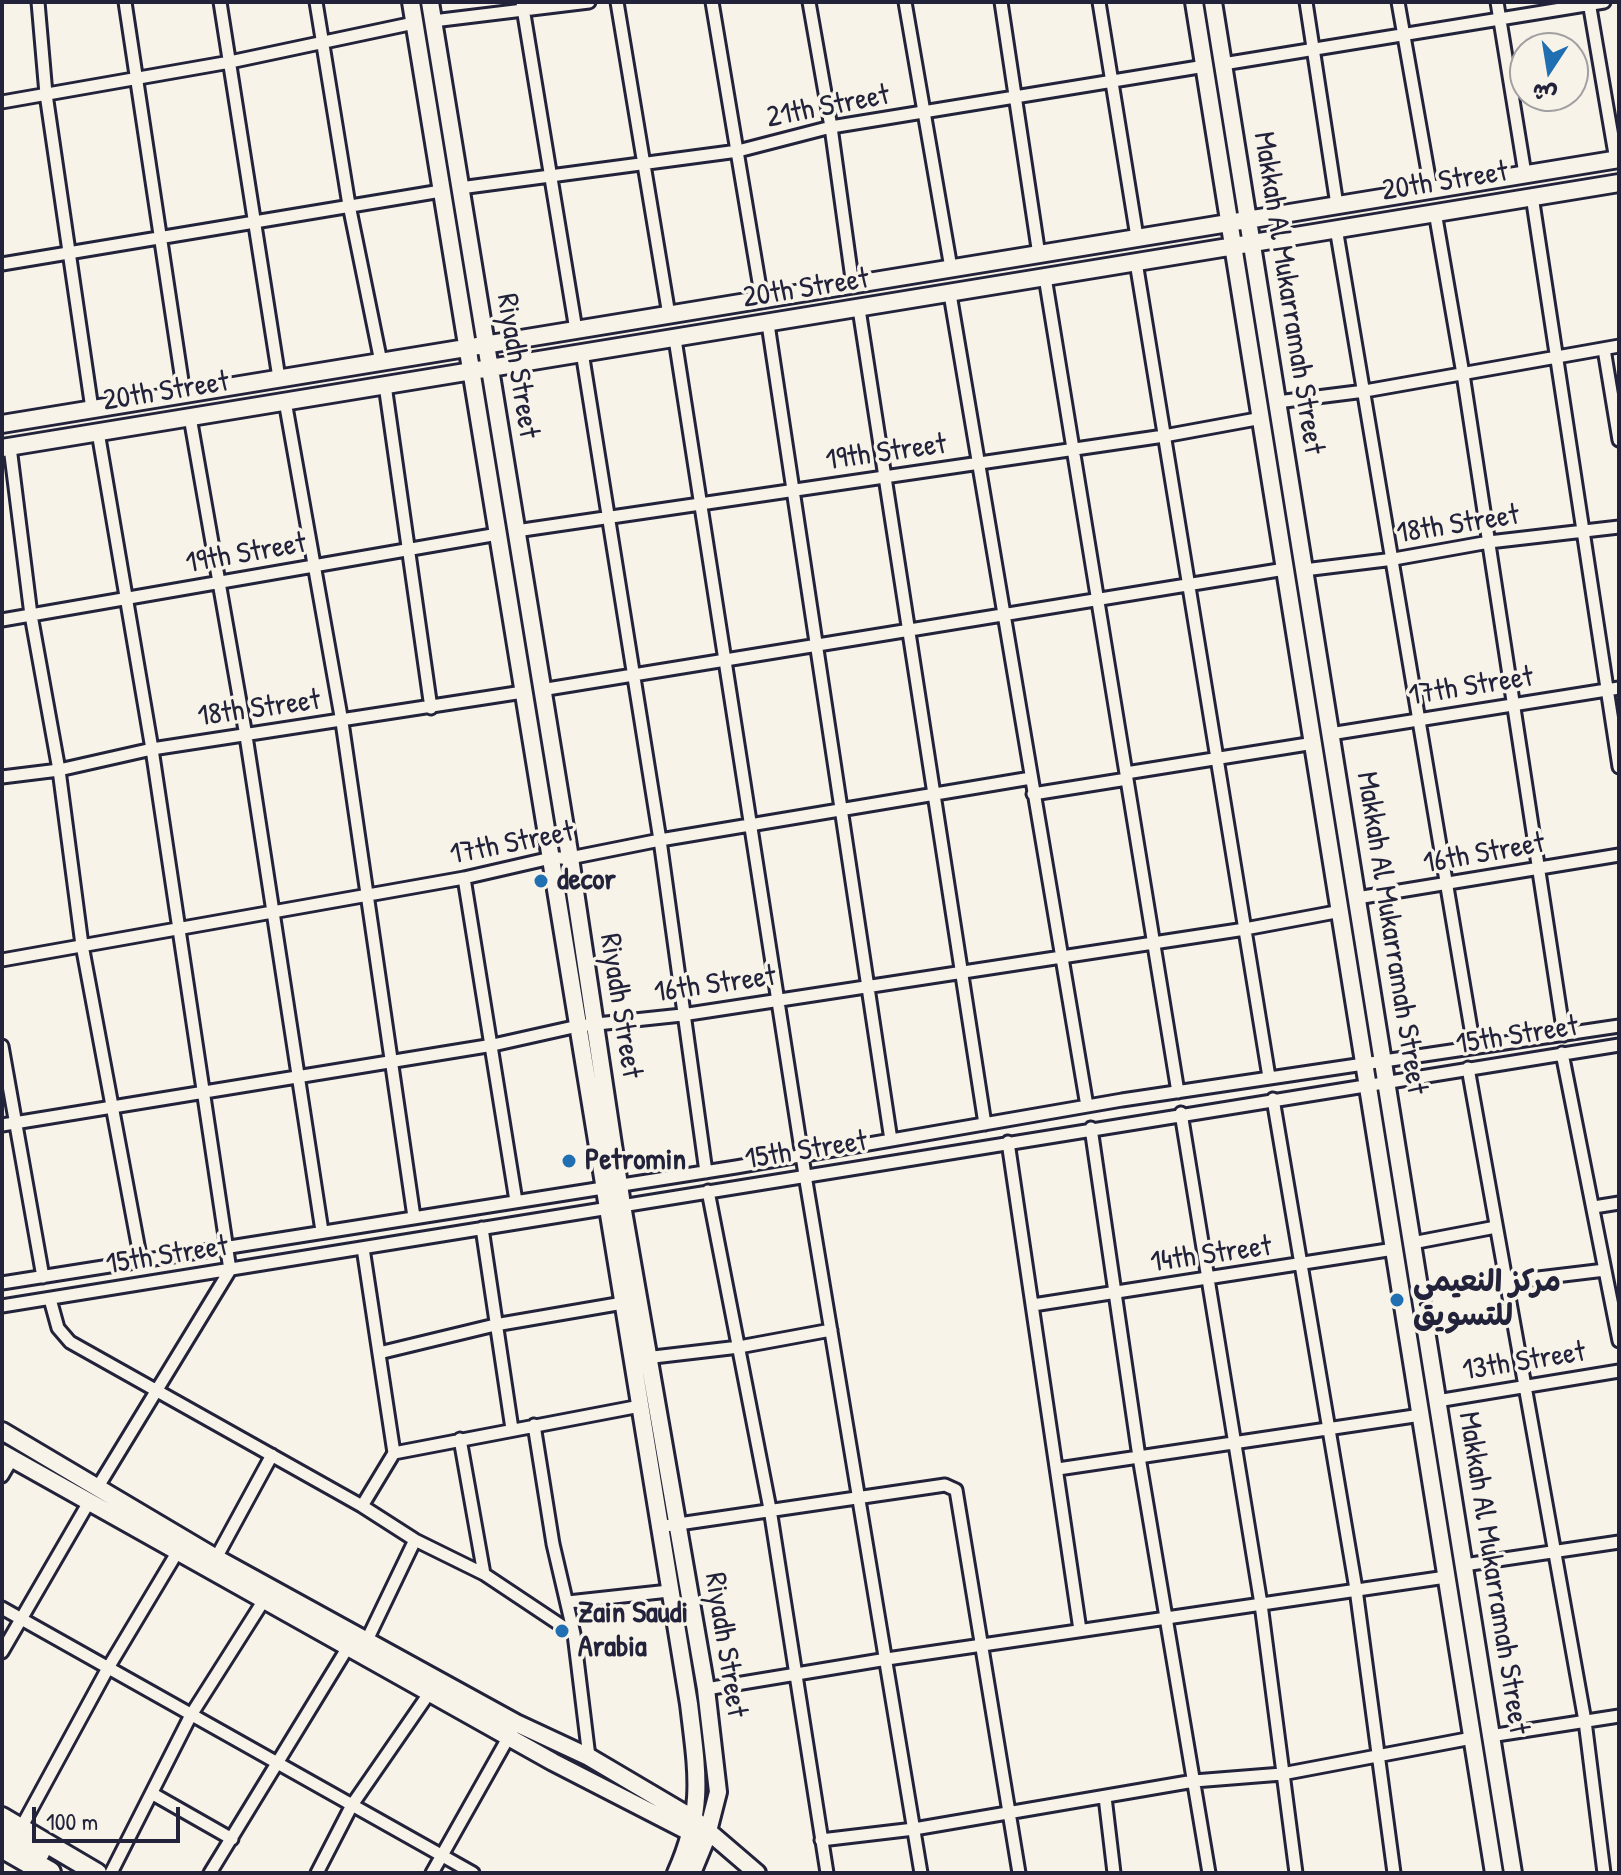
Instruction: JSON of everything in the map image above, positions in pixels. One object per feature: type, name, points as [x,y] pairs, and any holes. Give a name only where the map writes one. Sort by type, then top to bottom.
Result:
[{"type":"highway","points":[[2,1846],[49,1873]]},
{"type":"main road","name":"Riyadh Street","points":[[411,2],[471,370],[541,690],[570,858],[587,1025],[614,1206],[623,1303],[697,1772],[700,1831],[692,1873]]},
{"type":"main road","name":"Riyadh Street","points":[[430,2],[490,367],[523,692],[551,858],[587,1025]]},
{"type":"main road","name":"Makkah Al Mukarramah Street","points":[[1194,2],[1277,402],[1513,1873]]},
{"type":"main road","name":"Makkah Al Mukarramah Street","points":[[1213,2],[1223,64],[1238,220]]},
{"type":"main road","name":"20th Street","points":[[3,418],[92,409],[1618,159]]},
{"type":"main road","name":"20th Street","points":[[6,447],[1619,183]]},
{"type":"main road","name":"Makkah Al Mukarramah Street","points":[[1242,243],[1262,418],[1285,569],[1494,1873]]},
{"type":"main road","name":"Riyadh Street","points":[[614,1206],[643,1317],[706,1689],[718,1792],[676,1873]]},
{"type":"main road","points":[[2,1431],[99,1485],[216,1558],[367,1640],[512,1730],[589,1757],[757,1873]]},
{"type":"main road","points":[[7,1456],[430,1692],[512,1730],[700,1831],[740,1873]]},
{"type":"main road","points":[[2,1817],[11,1831],[78,1873]]},
{"type":"main road","points":[[11,1831],[97,1873]]},
{"type":"street","points":[[38,2],[46,94],[92,409]]},
{"type":"street","points":[[125,2],[163,237],[184,394]]},
{"type":"street","points":[[220,2],[279,378]]},
{"type":"street","points":[[316,2],[349,205],[381,362]]},
{"type":"street","points":[[433,21],[523,7],[589,2]]},
{"type":"street","points":[[617,2],[669,315]]},
{"type":"street","points":[[712,2],[762,300]]},
{"type":"street","points":[[809,2],[831,127],[853,286]]},
{"type":"street","points":[[905,2],[951,268]]},
{"type":"street","points":[[1001,2],[1039,255]]},
{"type":"street","points":[[1099,2],[1137,237]]},
{"type":"street","points":[[1306,2],[1337,205]]},
{"type":"street","points":[[1398,2],[1431,189]]},
{"type":"street","points":[[1497,2],[1525,174]]},
{"type":"street","points":[[1223,64],[1604,2]]},
{"type":"street","points":[[1589,4],[1618,159]]},
{"type":"street","points":[[523,7],[576,330]]},
{"type":"street","points":[[2,102],[230,62],[414,23]]},
{"type":"street","name":"21th Street","points":[[460,188],[738,151],[831,127],[1205,66]]},
{"type":"street","points":[[2,264],[441,191]]},
{"type":"street","points":[[1532,196],[1583,533],[1613,689],[1619,767]]},
{"type":"street","points":[[1435,212],[1463,374],[1564,1035]]},
{"type":"street","points":[[1336,228],[1474,1047]]},
{"type":"street","points":[[1136,262],[1269,1077]]},
{"type":"street","points":[[1045,277],[1178,1092]]},
{"type":"street","points":[[950,294],[1087,1106]]},
{"type":"street","points":[[859,309],[985,1124]]},
{"type":"street","points":[[768,324],[819,646],[891,1140]]},
{"type":"street","points":[[675,339],[805,1175],[861,1497],[921,1873]]},
{"type":"street","points":[[1277,402],[1365,391],[1619,346]]},
{"type":"street","points":[[1604,349],[1619,440]]},
{"type":"street","points":[[582,352],[660,840],[706,1172]]},
{"type":"street","points":[[385,385],[431,708]]},
{"type":"street","points":[[285,401],[342,722],[414,1217]]},
{"type":"street","points":[[190,417],[246,736],[322,1231]]},
{"type":"street","name":"19th Street","points":[[2,620],[507,532],[1073,450],[1262,418]]},
{"type":"street","points":[[98,432],[152,749],[230,1270],[99,1485]]},
{"type":"street","points":[[6,447],[31,615],[59,770],[82,945],[141,1261]]},
{"type":"street","name":"18th Street","points":[[1304,570],[1394,559],[1489,542],[1619,527]]},
{"type":"street","points":[[541,690],[1285,569]]},
{"type":"street","name":"17th Street","points":[[1330,734],[1613,689]]},
{"type":"street","name":"18th Street","points":[[2,777],[59,770],[152,749],[523,692]]},
{"type":"street","points":[[1033,794],[1314,743]]},
{"type":"street","name":"17th Street","points":[[2,960],[464,878],[551,858],[570,858],[1031,778]]},
{"type":"street","name":"16th Street","points":[[1357,898],[1447,886],[1619,855]]},
{"type":"street","points":[[464,878],[516,1201]]},
{"type":"street","name":"16th Street","points":[[2,1125],[493,1045],[587,1025],[778,1001],[1245,929],[1341,911]]},
{"type":"street","name":"15th Street","points":[[2,1283],[706,1172],[1269,1077],[1619,1026]]},
{"type":"street","name":"15th Street","points":[[2,1306],[1181,1113],[1619,1045]]},
{"type":"street","points":[[2,1046],[47,1277],[62,1335],[362,1506],[415,1540],[484,1574],[574,1634]]},
{"type":"street","points":[[1562,1053],[1619,1341]]},
{"type":"street","points":[[1468,1068],[1585,1721],[1604,1873]]},
{"type":"street","points":[[1273,1099],[1356,1589],[1394,1873]]},
{"type":"street","points":[[1181,1113],[1261,1604],[1296,1873]]},
{"type":"street","points":[[1091,1128],[1139,1457],[1209,1873]]},
{"type":"street","points":[[1008,1142],[1080,1630]]},
{"type":"street","points":[[708,1191],[770,1509],[827,1873]]},
{"type":"street","points":[[1594,1207],[1619,1203]]},
{"type":"street","points":[[1412,1243],[1496,1227]]},
{"type":"street","points":[[482,1228],[512,1429]]},
{"type":"street","points":[[362,1506],[394,1453],[363,1248]]},
{"type":"street","name":"14th Street","points":[[1033,1305],[1394,1249]]},
{"type":"street","points":[[1505,1282],[1605,1270]]},
{"type":"street","points":[[379,1353],[495,1325],[623,1303]]},
{"type":"street","points":[[632,1360],[739,1347],[831,1330]]},
{"type":"street","name":"13th Street","points":[[1437,1401],[1619,1371]]},
{"type":"street","points":[[394,1453],[640,1406]]},
{"type":"street","points":[[1058,1469],[1327,1432],[1421,1415]]},
{"type":"street","points":[[534,1425],[553,1544],[574,1634],[589,1757]]},
{"type":"street","points":[[460,1439],[484,1574]]},
{"type":"street","points":[[216,1558],[272,1455]]},
{"type":"street","points":[[2,1476],[7,1456]]},
{"type":"street","points":[[658,1527],[945,1485],[956,1490],[1019,1873]]},
{"type":"street","points":[[2,1652],[89,1502]]},
{"type":"street","points":[[367,1640],[415,1540]]},
{"type":"street","points":[[1464,1565],[1619,1542]]},
{"type":"street","points":[[11,1831],[178,1551]]},
{"type":"street","points":[[706,1689],[887,1659],[1446,1577]]},
{"type":"street","points":[[568,1602],[669,1591]]},
{"type":"street","points":[[111,1873],[191,1715],[264,1600]]},
{"type":"street","points":[[2,1608],[473,1873]]},
{"type":"street","points":[[210,1873],[348,1647]]},
{"type":"street","points":[[317,1873],[352,1805],[430,1692]]},
{"type":"street","points":[[1490,1736],[1619,1716]]},
{"type":"street","points":[[432,1873],[512,1730]]},
{"type":"street","points":[[821,1840],[914,1829],[1194,1781],[1282,1774],[1472,1738]]},
{"type":"street","points":[[153,1794],[232,1839]]},
{"type":"street","points":[[1105,1797],[1114,1873]]},
{"type":"place","name":"decor","points":[[541,881]]},
{"type":"place","name":"Petromin","points":[[569,1161]]},
{"type":"place","name":"مركز النعيمي للتسويق","points":[[1397,1300]]},
{"type":"place","name":"Zain Saudi Arabia","points":[[562,1631]]}]
